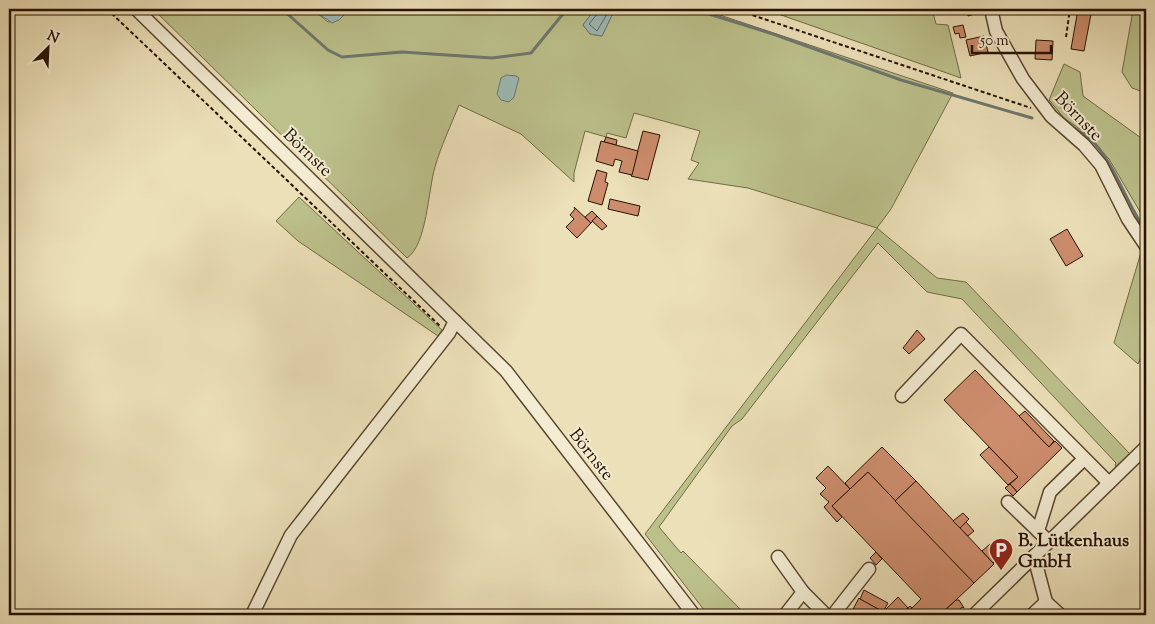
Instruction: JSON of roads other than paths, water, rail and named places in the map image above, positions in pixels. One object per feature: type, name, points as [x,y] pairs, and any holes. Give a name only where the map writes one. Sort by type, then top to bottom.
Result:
[{"type":"street","name":"Börnste","points":[[136,9],[452,327],[506,371],[694,615]]},
{"type":"street","name":"Börnste","points":[[991,9],[996,31],[1023,79],[1051,116],[1084,145],[1101,165],[1128,219],[1146,246]]},
{"type":"street","points":[[252,615],[291,535],[452,327]]},
{"type":"street","points":[[902,396],[961,334],[1109,483]]},
{"type":"street","points":[[974,615],[1146,447]]},
{"type":"street","points":[[1038,531],[1050,492],[1084,458]]},
{"type":"street","points":[[1008,502],[1048,542]]},
{"type":"street","points":[[1034,556],[1045,601],[1060,615]]},
{"type":"street","points":[[778,557],[803,592],[826,615]]},
{"type":"street","points":[[833,615],[869,569]]},
{"type":"street","points":[[785,615],[803,592]]},
{"type":"street","points":[[1032,615],[1045,601]]},
{"type":"water","points":[[312,9],[350,9],[339,20],[332,23]]},
{"type":"water","points":[[595,9],[615,9],[602,36],[590,34],[583,25]]},
{"type":"water","points":[[506,75],[519,78],[514,97],[509,102],[501,100],[497,94],[501,78]]},
{"type":"waterway","points":[[282,9],[328,50],[342,57],[402,52],[492,58],[531,53],[567,9]]},
{"type":"waterway","points":[[693,9],[773,34],[901,80],[1032,118]]},
{"type":"waterway","points":[[1071,126],[1090,139],[1106,158],[1146,231]]},
{"type":"place","name":"B. Lütkenhaus GmbH","points":[[1001,571]]}]
